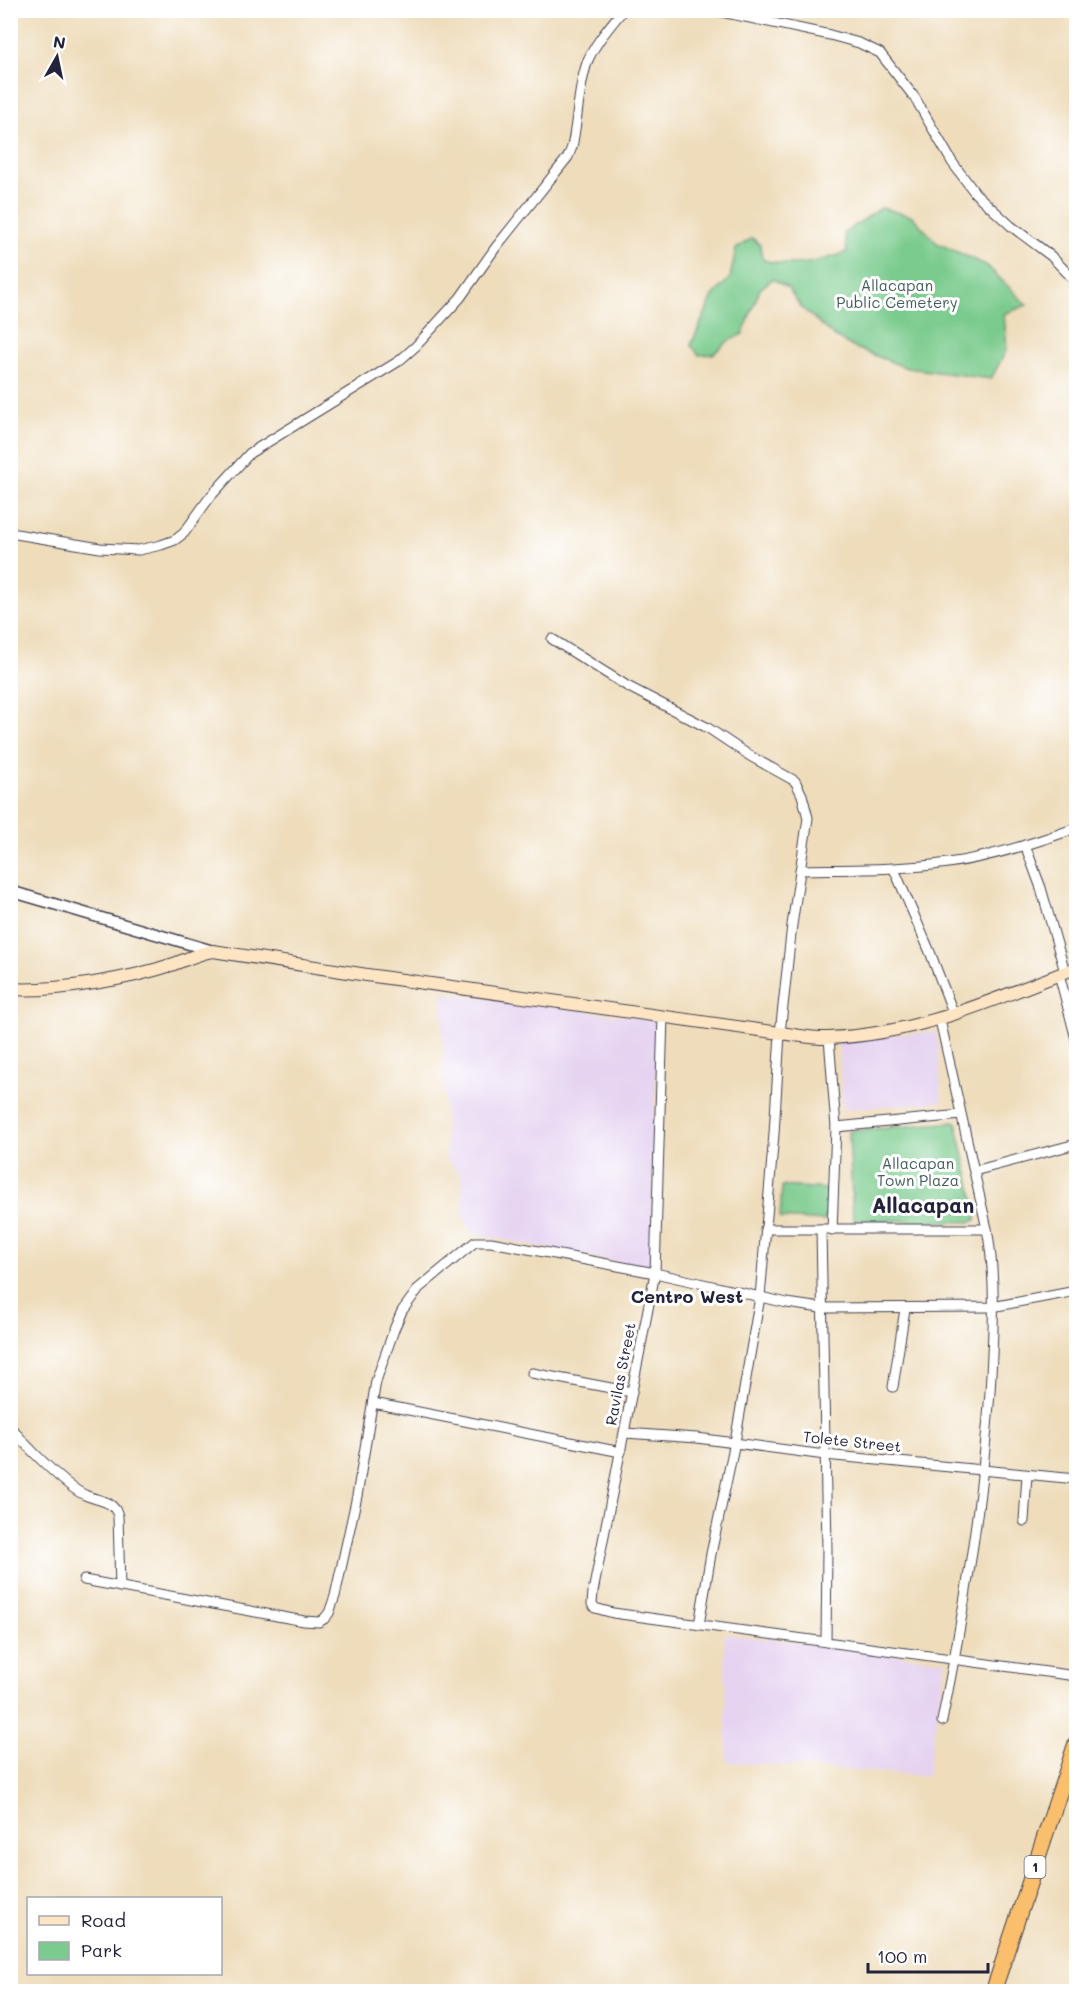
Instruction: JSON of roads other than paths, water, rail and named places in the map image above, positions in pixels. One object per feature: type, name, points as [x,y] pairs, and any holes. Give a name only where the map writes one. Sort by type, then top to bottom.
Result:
[{"type":"highway","name":"1","points":[[993,1992],[1077,1743]]},
{"type":"main road","points":[[10,989],[31,990],[111,979],[175,964],[201,953],[213,951],[367,975],[829,1038],[914,1027],[940,1020],[1067,971]]},
{"type":"street","points":[[10,533],[100,548],[139,550],[175,540],[184,533],[210,497],[250,453],[399,361],[460,298],[496,247],[568,157],[574,141],[584,73],[589,59],[596,45],[622,10]]},
{"type":"street","points":[[712,10],[830,35],[859,43],[880,53],[915,98],[952,162],[975,193],[1011,226],[1051,256],[1077,282]]},
{"type":"street","points":[[552,639],[627,686],[708,728],[750,756],[795,781],[802,795],[808,818],[780,1033],[760,1297],[735,1442],[711,1554],[699,1625],[1077,1676]]},
{"type":"street","points":[[800,870],[894,869],[968,860],[1077,828]]},
{"type":"street","points":[[1025,844],[1067,971],[1077,1040]]},
{"type":"street","points":[[894,869],[954,1015]]},
{"type":"street","points":[[10,891],[213,951]]},
{"type":"street","name":"Ravilas Street","points":[[663,1016],[654,1273],[592,1598],[595,1608],[613,1613],[699,1625]]},
{"type":"street","points":[[940,1020],[992,1260],[992,1360],[984,1470],[955,1660],[942,1721]]},
{"type":"street","points":[[829,1038],[836,1127],[832,1230]]},
{"type":"street","points":[[836,1127],[961,1115]]},
{"type":"street","points":[[974,1171],[1077,1144]]},
{"type":"street","points":[[765,1229],[987,1229]]},
{"type":"street","points":[[821,1230],[827,1549],[826,1642]]},
{"type":"street","points":[[84,1580],[304,1621],[319,1622],[324,1619],[329,1613],[335,1596],[357,1496],[376,1381],[395,1327],[402,1311],[419,1288],[474,1242],[491,1242],[654,1273],[821,1308],[992,1307],[1077,1291]]},
{"type":"street","points":[[893,1387],[905,1309]]},
{"type":"street","points":[[532,1373],[632,1392]]},
{"type":"street","points":[[373,1403],[621,1452]]},
{"type":"street","points":[[10,1426],[74,1489],[110,1503],[115,1508],[118,1516],[120,1587]]},
{"type":"street","name":"Tolete Street","points":[[625,1432],[735,1442],[825,1455],[1077,1479]]},
{"type":"street","points":[[1024,1521],[1027,1475]]},
{"type":"waterway","points":[[10,1979],[17,1992]]},
{"type":"district","name":"Allacapan","points":[[923,1206]]},
{"type":"district","name":"Centro West","points":[[687,1297]]},
{"type":"park label","name":"Allacapan Public Cemetery","points":[[897,294]]},
{"type":"park label","name":"Allacapan Town Plaza","points":[[918,1172]]}]
